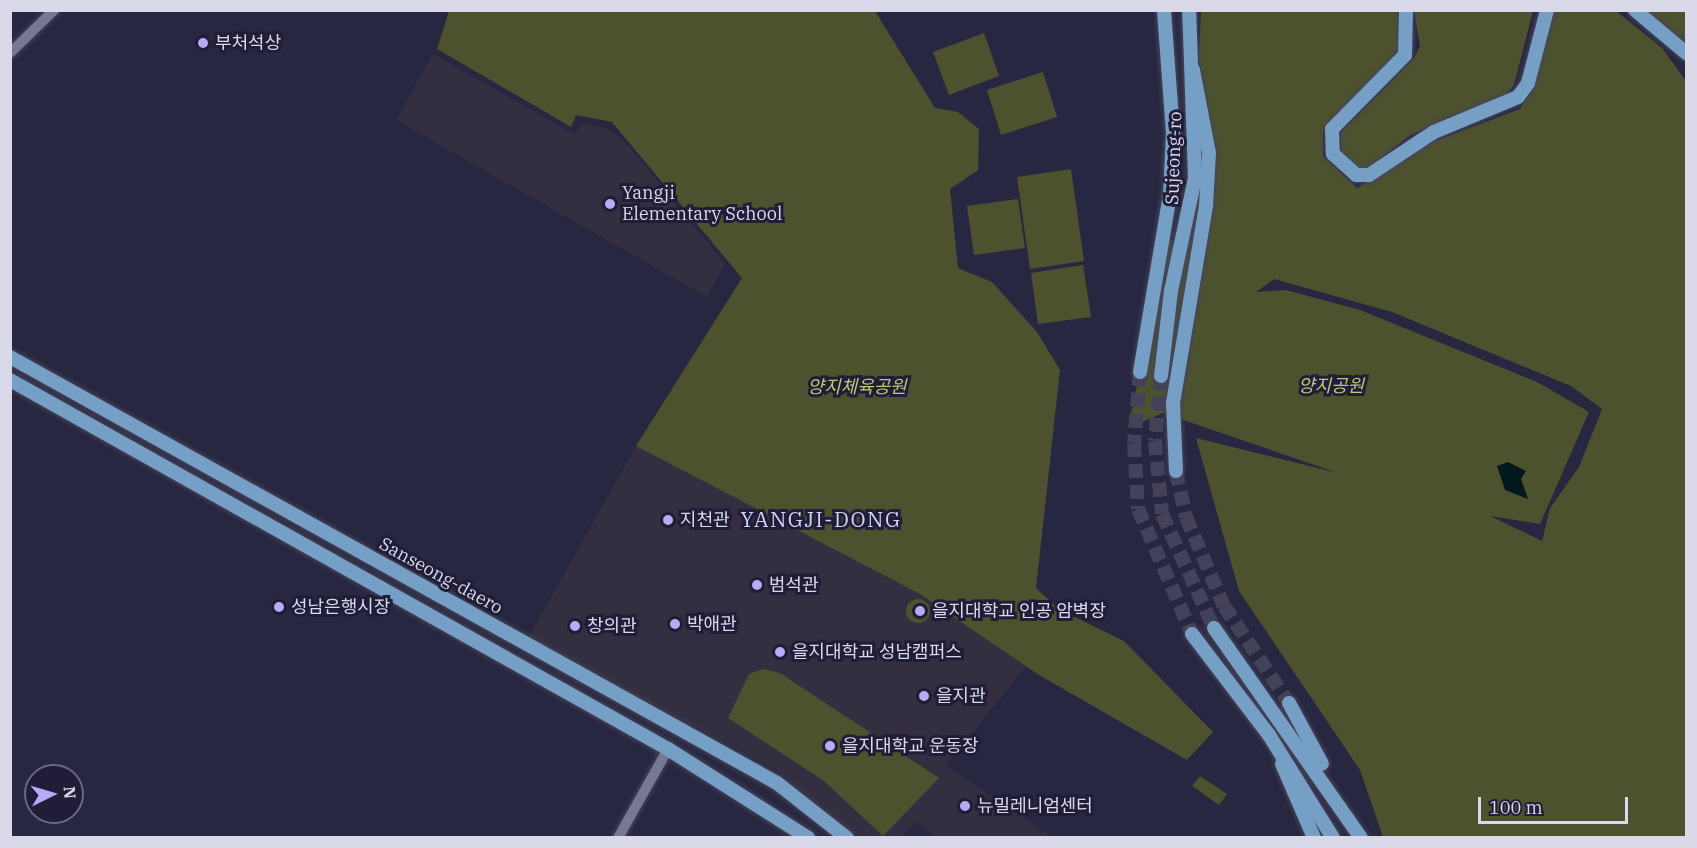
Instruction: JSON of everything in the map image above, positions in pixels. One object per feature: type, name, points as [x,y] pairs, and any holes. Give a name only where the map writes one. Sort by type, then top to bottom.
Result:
[{"type":"main road","name":"Sujeong-ro","points":[[1140,372],[1170,195],[1173,133],[1164,10]]},
{"type":"main road","name":"Sujeong-ro","points":[[1161,376],[1171,291],[1195,178],[1193,70],[1189,10]]},
{"type":"main road","points":[[1406,10],[1405,55],[1332,129],[1333,154],[1356,175],[1369,175],[1434,132],[1518,97],[1528,83],[1547,10]]},
{"type":"main road","points":[[1635,10],[1686,53]]},
{"type":"main road","points":[[1176,471],[1174,394],[1206,206],[1209,153],[1193,70]]},
{"type":"main road","name":"Sanseong-daero","points":[[10,357],[777,783],[847,837]]},
{"type":"main road","points":[[10,380],[668,749],[808,837]]},
{"type":"main road","points":[[1214,628],[1331,792],[1358,835]]},
{"type":"main road","points":[[1192,634],[1269,735],[1333,837]]},
{"type":"main road","points":[[1289,703],[1319,757],[1331,792]]},
{"type":"main road","points":[[1269,735],[1314,837]]},
{"type":"street","points":[[10,53],[54,10]]},
{"type":"street","points":[[618,837],[668,749]]},
{"type":"shaded area","name":"Yangji Elementary School","points":[[433,54],[575,135],[582,123],[609,129],[627,144],[725,264],[707,297],[396,120]]},
{"type":"shaded area","name":"을지대학교 성남캠퍼스","points":[[636,446],[920,594],[1027,665],[946,766],[1052,837],[935,837],[917,821],[901,837],[858,837],[773,767],[527,640]]},
{"type":"green space","name":"양지체육공원","points":[[449,11],[875,11],[935,108],[958,112],[979,129],[978,170],[950,189],[958,268],[992,282],[1037,332],[1060,370],[1036,588],[1060,610],[1124,641],[1213,732],[1187,760],[1039,675],[920,594],[636,446],[742,278],[612,122],[576,115],[571,127],[437,49]]},
{"type":"green space","name":"양지공원","points":[[1201,11],[1397,11],[1402,45],[1396,57],[1323,131],[1323,156],[1357,188],[1435,141],[1520,109],[1532,90],[1554,11],[1616,11],[1662,48],[1686,81],[1686,837],[1383,837],[1360,770],[1239,591],[1196,438],[1338,473],[1163,413],[1128,428],[1168,239],[1193,253],[1183,247],[1193,176]],"holes":[[[1274,279],[1392,312],[1571,386],[1602,409],[1579,467],[1550,508],[1542,541],[1490,516],[1540,524],[1589,412],[1537,382],[1360,310],[1286,290],[1256,292]]]},
{"type":"green space","points":[[1414,11],[1533,11],[1514,85],[1504,96],[1410,135],[1368,168],[1356,170],[1341,157],[1341,132],[1414,58],[1420,46]]},
{"type":"green space","points":[[1647,11],[1686,11],[1686,44],[1683,40]]},
{"type":"green space","points":[[984,33],[999,76],[949,95],[933,52]]},
{"type":"green space","points":[[1043,72],[1057,117],[1001,135],[987,90]]},
{"type":"green space","points":[[1071,169],[1084,261],[1030,269],[1017,177]]},
{"type":"green space","points":[[1018,199],[1025,248],[974,255],[967,206]]},
{"type":"green space","points":[[1083,265],[1091,317],[1038,324],[1031,273]]},
{"type":"green space","name":"을지대학교 인공 암벽장","points":[[918,599],[927,602],[930,611],[927,620],[918,623],[909,620],[906,611],[909,602]]},
{"type":"green space","name":"을지대학교 운동장","points":[[763,669],[780,673],[939,778],[883,836],[824,781],[728,718],[749,674]]},
{"type":"green space","points":[[1200,776],[1227,794],[1219,805],[1192,786]]},
{"type":"water","points":[[1508,462],[1526,471],[1521,479],[1528,499],[1505,490],[1497,466]]},
{"type":"tunnel","points":[[1140,372],[1134,443],[1138,509],[1192,634]]},
{"type":"tunnel","points":[[1161,376],[1155,441],[1162,514],[1214,628]]},
{"type":"tunnel","points":[[1176,471],[1186,517],[1224,606],[1289,703]]},
{"type":"place","name":"부처석상","points":[[203,43]]},
{"type":"place","name":"Yangji Elementary School","points":[[610,204]]},
{"type":"place","name":"지천관","points":[[668,520]]},
{"type":"place","name":"범석관","points":[[757,585]]},
{"type":"place","name":"성남은행시장","points":[[279,607]]},
{"type":"place","name":"을지대학교 인공 암벽장","points":[[920,611]]},
{"type":"place","name":"박애관","points":[[675,624]]},
{"type":"place","name":"창의관","points":[[575,626]]},
{"type":"place","name":"을지대학교 성남캠퍼스","points":[[780,652]]},
{"type":"place","name":"을지관","points":[[924,696]]},
{"type":"place","name":"을지대학교 운동장","points":[[830,746]]},
{"type":"place","name":"뉴밀레니엄센터","points":[[965,806]]},
{"type":"district","name":"YANGJI-DONG","points":[[821,519]]}]
